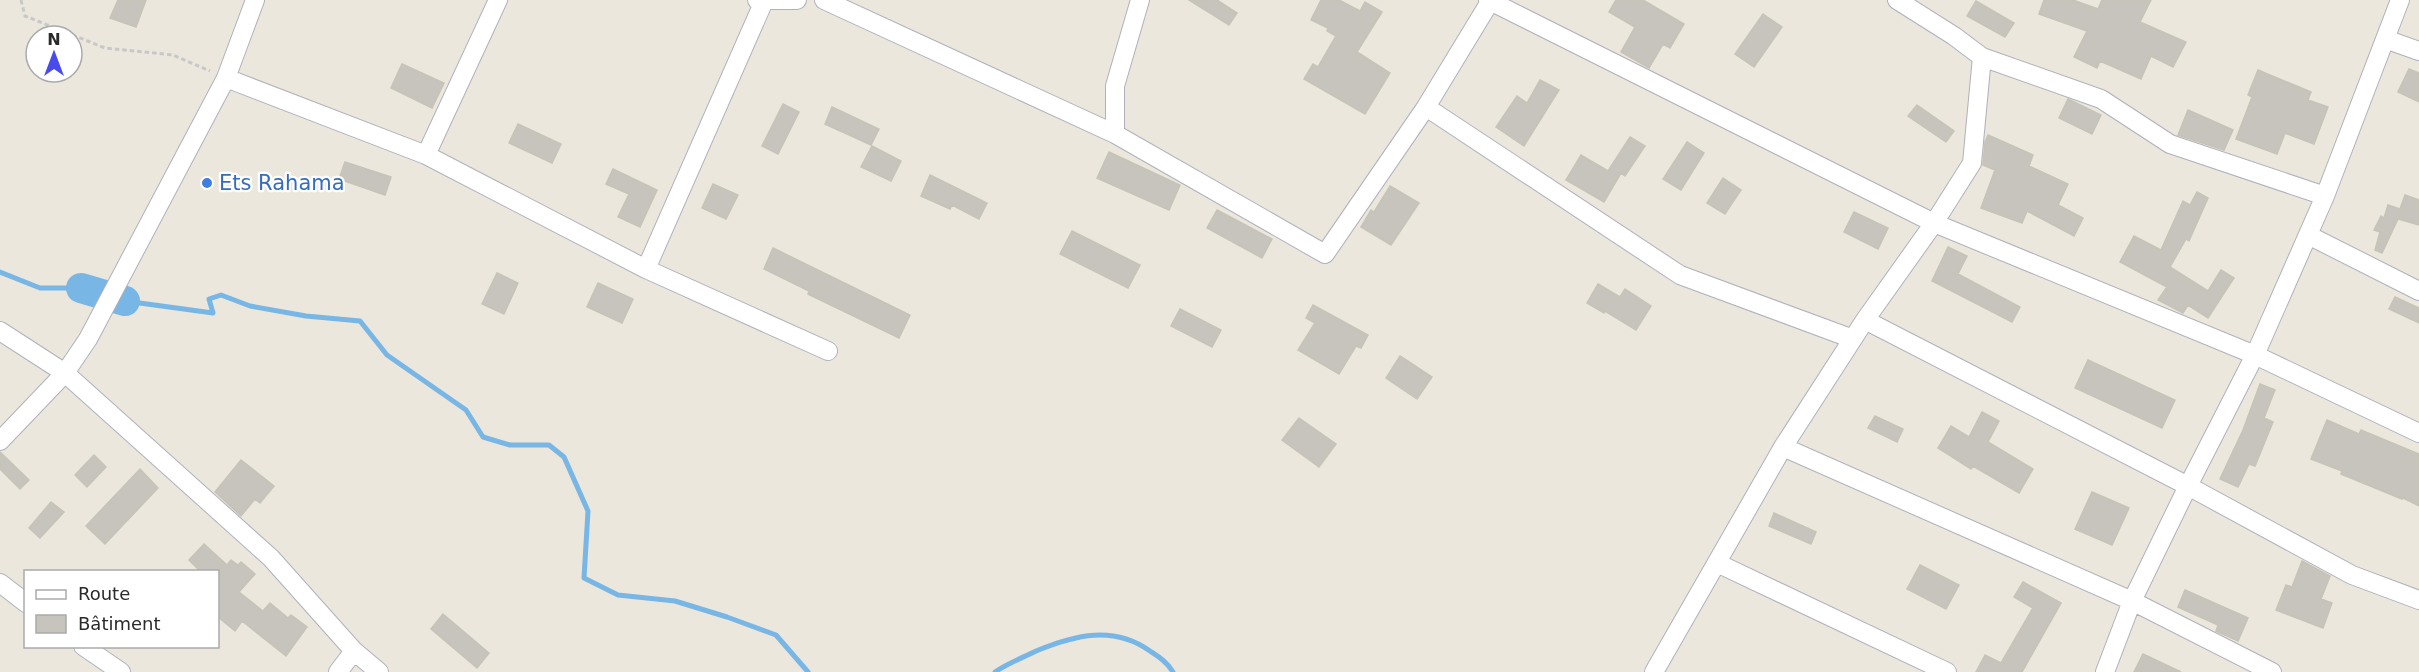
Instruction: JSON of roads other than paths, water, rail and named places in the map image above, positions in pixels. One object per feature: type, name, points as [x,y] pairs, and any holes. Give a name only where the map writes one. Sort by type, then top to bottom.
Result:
[{"type":"street","points":[[0,441],[65,373],[88,339],[226,78],[255,0]]},
{"type":"street","points":[[426,155],[498,0]]},
{"type":"street","points":[[646,269],[760,1],[797,0]]},
{"type":"street","points":[[824,0],[1115,134],[1325,254],[1426,107],[1490,0],[1934,223],[2255,355],[2419,433]]},
{"type":"street","points":[[1115,134],[1115,86],[1140,0]]},
{"type":"street","points":[[1897,0],[1954,36],[1982,57],[2101,99],[2170,144],[2325,196]]},
{"type":"street","points":[[2105,672],[2132,601],[2255,355],[2308,235],[2400,0]]},
{"type":"street","points":[[2385,39],[2419,51]]},
{"type":"street","points":[[1654,672],[1783,447],[1865,320],[1934,223],[1972,163],[1982,57]]},
{"type":"street","points":[[226,78],[426,155],[646,269],[828,351]]},
{"type":"street","points":[[1426,107],[1680,275],[1853,339]]},
{"type":"street","points":[[2308,235],[2419,291]]},
{"type":"street","points":[[1865,320],[2188,486],[2352,575],[2419,600]]},
{"type":"street","points":[[0,331],[65,373],[271,558],[354,651],[379,672]]},
{"type":"street","points":[[1783,447],[2132,601],[2272,672]]},
{"type":"street","points":[[1717,563],[1947,672]]},
{"type":"street","points":[[0,583],[24,601]]},
{"type":"street","points":[[86,648],[121,672]]},
{"type":"street","points":[[338,672],[354,651]]},
{"type":"waterway","points":[[0,272],[40,288],[81,288]]},
{"type":"waterway","points":[[81,288],[125,301]]},
{"type":"waterway","points":[[125,301],[213,313],[209,299],[221,295],[250,306],[306,316],[360,321],[387,355],[466,410],[483,437],[510,445],[549,445],[564,457],[588,511],[584,578],[618,595],[675,601],[776,635],[808,672]]},
{"type":"waterway","points":[[995,672],[1051,645],[1094,635],[1108,635],[1136,643],[1160,658],[1173,672]]},
{"type":"place","name":"Ets Rahama","points":[[207,183]]}]
